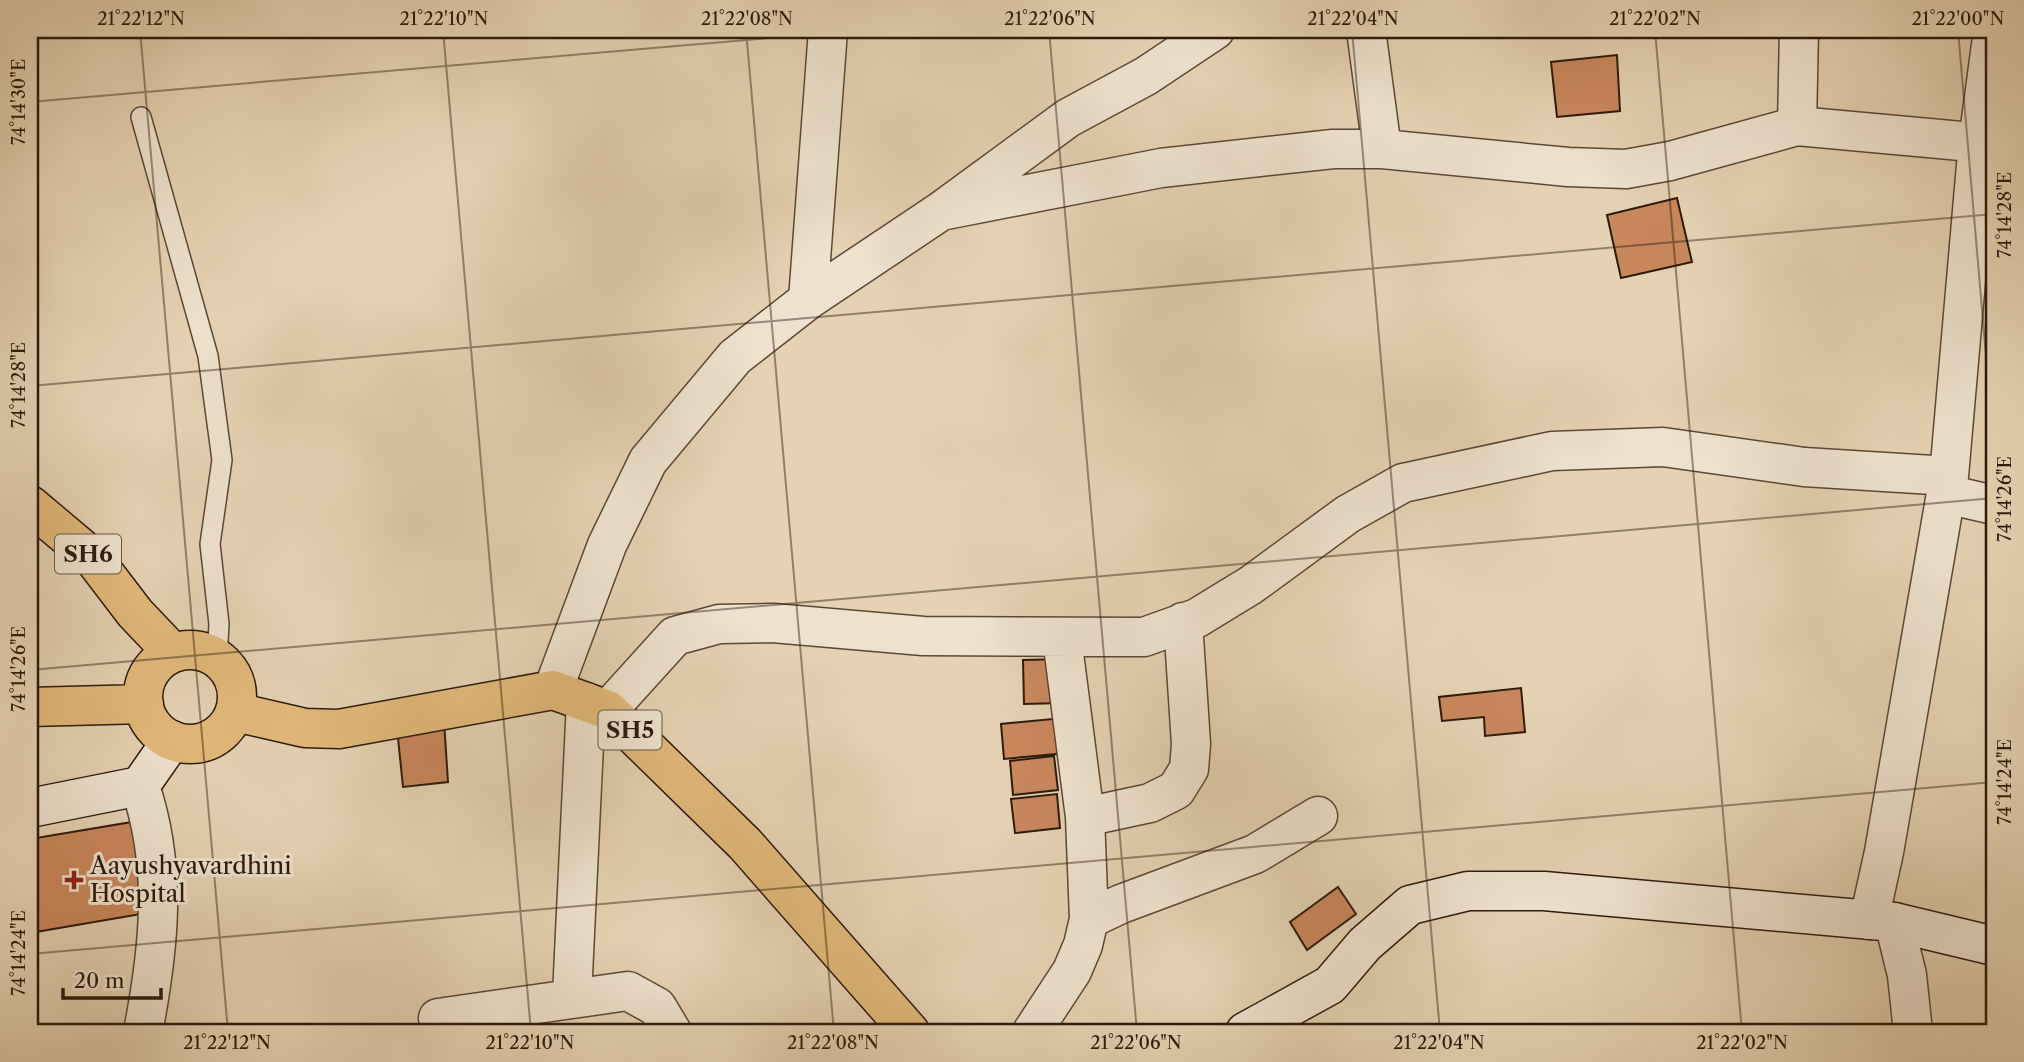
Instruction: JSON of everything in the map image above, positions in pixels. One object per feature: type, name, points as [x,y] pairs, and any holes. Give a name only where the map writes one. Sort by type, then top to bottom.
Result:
[{"type":"main road","name":"SH6","points":[[30,505],[93,558],[135,613],[173,653]]},
{"type":"main road","name":"SH6","points":[[30,539],[79,579],[135,613]]},
{"type":"main road","points":[[204,651],[217,658],[235,682],[234,712],[216,736],[202,742],[172,740],[158,732],[144,704],[144,688],[149,673],[160,661],[173,653],[204,651]]},
{"type":"main road","points":[[234,712],[304,728],[339,729],[583,701]]},
{"type":"main road","name":"SH5","points":[[583,701],[745,844],[910,1032]]},
{"type":"main road","points":[[30,707],[144,704]]},
{"type":"street","points":[[808,300],[828,30]]},
{"type":"street","points":[[572,996],[583,701],[607,545],[648,461],[735,357],[808,300],[941,211],[1068,118],[1146,76],[1215,30]]},
{"type":"street","points":[[1366,30],[1382,149]]},
{"type":"street","points":[[1797,126],[1799,30]]},
{"type":"street","points":[[1913,1032],[1906,975],[1882,921],[1884,852],[1948,485],[1986,143],[1993,30]]},
{"type":"street","points":[[941,211],[1161,168],[1333,149],[1382,149],[1568,167],[1626,169],[1670,161],[1797,126],[1986,143]]},
{"type":"street","points":[[583,701],[675,636],[719,624],[774,623],[923,636],[1144,637],[1183,622],[1251,585],[1348,514],[1403,483],[1552,451],[1664,447],[1948,485],[1994,505]]},
{"type":"street","points":[[1085,817],[1150,803],[1176,790],[1189,769],[1191,744],[1183,622]]},
{"type":"street","points":[[1032,1032],[1072,971],[1083,945],[1089,919],[1085,817],[1062,638]]},
{"type":"street","points":[[30,808],[139,786],[172,740]]},
{"type":"street","points":[[139,786],[147,808],[159,896],[157,956],[143,1032]]},
{"type":"street","points":[[1089,919],[1121,904],[1255,854],[1318,816]]},
{"type":"street","points":[[1245,1032],[1330,985],[1365,944],[1410,905],[1468,891],[1544,891],[1882,921],[1994,946]]},
{"type":"street","points":[[438,1018],[572,996],[628,990],[657,1007],[672,1032]]},
{"type":"lane","points":[[141,117],[208,356],[222,460],[210,544],[219,624],[217,658]]},
{"type":"building","points":[[1617,55],[1620,111],[1557,117],[1551,62]]},
{"type":"building","points":[[1677,198],[1692,262],[1621,278],[1607,215]]},
{"type":"building","points":[[1064,659],[1064,703],[1024,704],[1023,660]]},
{"type":"building","points":[[1521,688],[1525,732],[1485,736],[1484,717],[1442,721],[1439,697]]},
{"type":"building","points":[[1063,718],[1067,753],[1004,759],[1001,724]]},
{"type":"building","points":[[444,721],[448,782],[403,787],[397,728]]},
{"type":"building","points":[[1054,756],[1058,790],[1013,795],[1010,761]]},
{"type":"building","points":[[1057,794],[1060,828],[1015,833],[1011,799]]},
{"type":"building","points":[[132,822],[147,913],[30,933],[30,839]]},
{"type":"building","points":[[1338,887],[1356,914],[1307,950],[1290,922]]},
{"type":"place","name":"Aayushyavardhini Hospital","points":[[74,880]]}]
